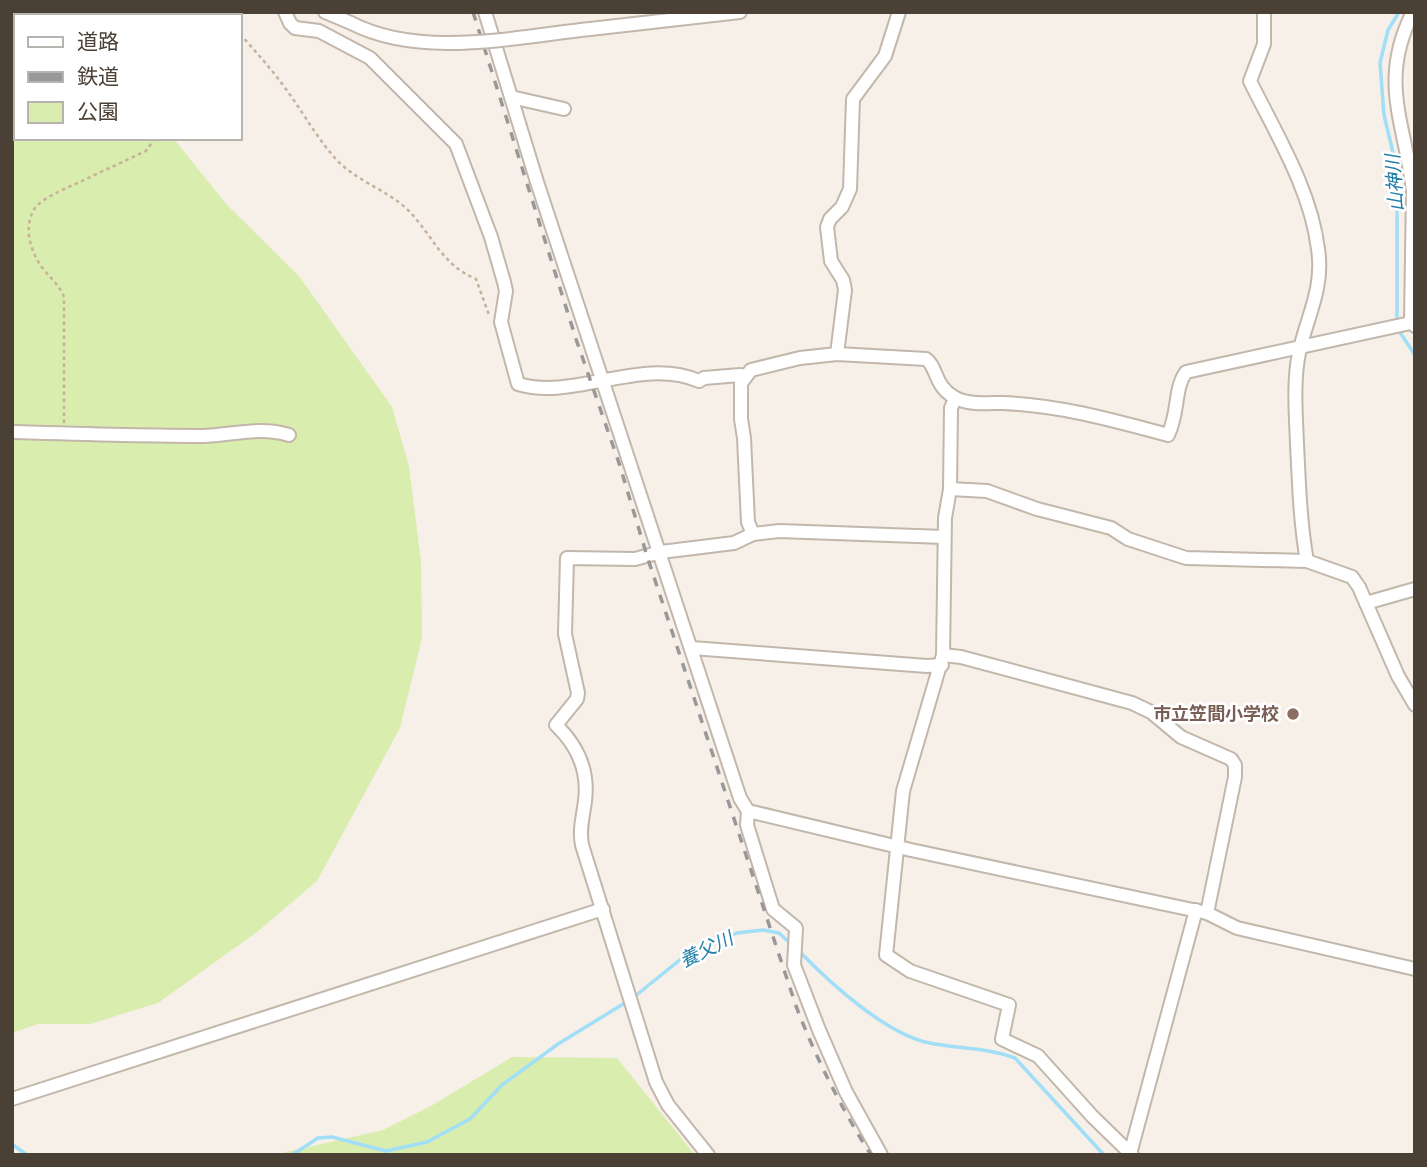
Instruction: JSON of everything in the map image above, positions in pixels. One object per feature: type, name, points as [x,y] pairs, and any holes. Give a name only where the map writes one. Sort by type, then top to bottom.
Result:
[{"type":"street","points":[[285,12],[295,27],[319,31],[370,58],[456,144],[491,237],[504,282],[506,291],[500,322],[518,384],[536,390],[641,374],[687,376],[699,381],[704,378],[744,376]]},
{"type":"street","points":[[325,12],[382,35],[433,43],[467,42],[691,15],[740,12]]},
{"type":"street","points":[[485,12],[740,798],[748,811],[747,825],[773,909],[796,928],[794,965],[846,1092],[881,1155]]},
{"type":"street","points":[[838,354],[845,290],[843,281],[831,261],[827,227],[830,219],[842,207],[850,189],[853,99],[885,56],[899,12]]},
{"type":"street","points":[[1264,12],[1264,44],[1250,81],[1300,184],[1319,251],[1320,275],[1316,300],[1299,355],[1296,410],[1299,487],[1307,561]]},
{"type":"street","points":[[753,534],[748,522],[741,419],[741,383],[751,370],[800,358],[838,354],[926,359],[934,368],[937,382],[955,399],[1031,404],[1088,413],[1168,435],[1178,403],[1179,382],[1186,372],[1414,323],[1413,191],[1411,170],[1396,109],[1395,71],[1401,40],[1413,12]]},
{"type":"street","points":[[511,97],[564,109]]},
{"type":"street","points":[[692,648],[927,666],[942,660],[961,657],[1132,703],[1151,712],[1181,737],[1231,759],[1235,765],[1235,776],[1201,912],[1131,1154],[1092,1116],[1038,1056],[1002,1039],[1009,1005],[910,971],[886,955],[903,790],[942,660],[944,537],[950,489],[951,408],[955,399]]},
{"type":"street","points":[[12,432],[226,436],[251,430],[289,435]]},
{"type":"street","points":[[950,489],[987,491],[1037,509],[1111,528],[1128,539],[1186,558],[1307,561],[1352,577],[1398,676],[1415,705]]},
{"type":"street","points":[[708,1155],[662,1095],[579,831],[586,795],[584,769],[574,746],[556,725],[577,699],[578,693],[565,634],[567,558],[635,559],[661,552],[734,543],[753,534],[779,531],[944,537]]},
{"type":"street","points":[[1366,603],[1415,589]]},
{"type":"street","points":[[748,811],[1201,912],[1237,928],[1415,970]]},
{"type":"street","points":[[12,1099],[603,909]]},
{"type":"path","points":[[242,36],[286,89],[335,159],[399,201],[418,221],[449,263],[462,274],[475,279],[490,319]]},
{"type":"path","points":[[64,433],[65,303],[61,289],[32,252],[29,242],[30,220],[44,200],[146,151],[154,140]]},
{"type":"green space","points":[[12,12],[121,12],[14,14],[14,140],[175,140],[227,205],[299,276],[392,407],[409,466],[421,561],[422,638],[400,728],[317,881],[257,932],[158,1003],[90,1024],[38,1024],[12,1033]]},
{"type":"green space","points":[[512,1057],[617,1058],[695,1155],[273,1155],[383,1130],[431,1106]]},
{"type":"waterway","name":"山神川","points":[[1397,317],[1397,169],[1384,115],[1380,63],[1388,30],[1399,12]]},
{"type":"waterway","name":"山神川","points":[[1399,331],[1415,355]]},
{"type":"waterway","name":"養父川","points":[[634,997],[681,959],[737,933],[763,930],[779,933],[791,944]]},
{"type":"waterway","name":"養父川","points":[[800,952],[826,978],[892,1028],[925,1042],[1015,1058],[1104,1155]]},
{"type":"waterway","name":"養父川","points":[[292,1155],[318,1138],[332,1137],[386,1151],[427,1142],[470,1119],[502,1085],[558,1044],[628,1001]]},
{"type":"waterway","name":"養父川","points":[[12,1144],[27,1155]]},
{"type":"railway","points":[[473,12],[576,339],[796,1006],[830,1082],[871,1155]]},
{"type":"place","name":"市立笠間小学校","points":[[1293,714]]}]
